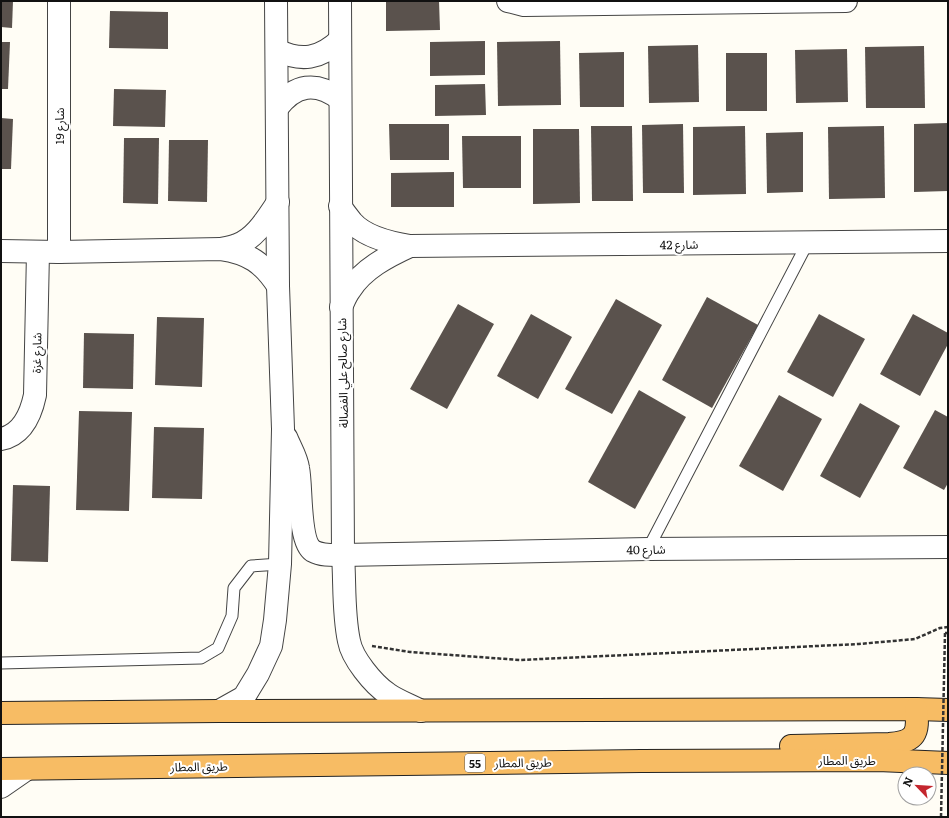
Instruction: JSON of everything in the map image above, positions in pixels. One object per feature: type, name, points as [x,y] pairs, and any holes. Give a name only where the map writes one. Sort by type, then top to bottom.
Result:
[{"type":"highway","points":[[641,761],[684,750],[714,747],[901,743],[909,740],[915,735],[918,723],[916,709]]},
{"type":"highway","points":[[1,713],[219,711],[948,710]]},
{"type":"highway","name":"طريق المطار","points":[[1,769],[641,761],[878,760],[948,763]]},
{"type":"street","name":"شارع 19","points":[[48,252],[59,1]]},
{"type":"street","points":[[219,711],[244,697],[258,674],[271,646],[280,564],[283,428],[278,286],[276,1]]},
{"type":"street","name":"شارع صالح علي الفضالة","points":[[340,1],[343,555],[349,642],[358,661],[372,681],[388,695],[421,711]]},
{"type":"street","points":[[508,1],[524,5],[846,1]]},
{"type":"street","points":[[277,50],[293,56],[310,57],[321,54],[340,40]]},
{"type":"street","points":[[277,108],[284,98],[294,91],[306,87],[319,87],[330,91],[340,99]]},
{"type":"street","points":[[221,249],[237,245],[252,236],[265,222],[278,202]]},
{"type":"street","name":"شارع 42","points":[[340,206],[353,223],[367,232],[382,240],[410,246],[948,241]]},
{"type":"street","name":"شارع 42","points":[[341,307],[350,290],[362,276],[381,261],[410,246]]},
{"type":"street","points":[[1,251],[48,252],[221,249],[237,251],[252,258],[264,268],[278,286]]},
{"type":"street","name":"شارع غزة","points":[[1,439],[16,434],[26,421],[32,408],[35,395],[48,252]]},
{"type":"street","name":"شارع 40","points":[[283,428],[298,468],[302,522],[307,544],[312,551],[320,554],[343,555],[648,549],[948,547]]},
{"type":"street","points":[[1,787],[27,769]]},
{"type":"lane","points":[[648,549],[808,242]]},
{"type":"lane","points":[[1,663],[201,658],[218,648],[232,616],[234,588],[251,566],[280,564]]},
{"type":"path","points":[[349,642],[410,652],[520,660],[859,644],[915,639],[940,628],[948,627]]},
{"type":"path","points":[[941,817],[946,633]]},
{"type":"building","points":[[1,1],[13,1],[12,28],[1,27]]},
{"type":"building","points":[[386,1],[439,1],[440,30],[386,31]]},
{"type":"building","points":[[110,11],[168,12],[168,49],[109,48]]},
{"type":"building","points":[[485,41],[485,75],[430,76],[430,42]]},
{"type":"building","points":[[560,41],[561,105],[498,106],[497,42]]},
{"type":"building","points":[[1,42],[10,42],[8,89],[1,89]]},
{"type":"building","points":[[698,45],[699,102],[649,103],[648,46]]},
{"type":"building","points":[[924,46],[925,108],[866,108],[865,47]]},
{"type":"building","points":[[847,49],[848,102],[796,103],[795,50]]},
{"type":"building","points":[[624,52],[624,107],[580,107],[579,53]]},
{"type":"building","points":[[726,53],[767,53],[767,111],[726,111]]},
{"type":"building","points":[[485,84],[486,115],[435,116],[435,85]]},
{"type":"building","points":[[114,89],[166,90],[165,127],[113,126]]},
{"type":"building","points":[[1,118],[13,119],[11,169],[1,169]]},
{"type":"building","points":[[948,123],[948,191],[914,192],[914,124]]},
{"type":"building","points":[[389,124],[449,124],[449,160],[390,160]]},
{"type":"building","points":[[683,124],[684,193],[643,193],[642,125]]},
{"type":"building","points":[[591,126],[632,126],[633,201],[592,201]]},
{"type":"building","points":[[745,126],[746,194],[693,195],[693,127]]},
{"type":"building","points":[[884,126],[885,198],[829,199],[828,127]]},
{"type":"building","points":[[533,129],[579,129],[580,203],[533,204]]},
{"type":"building","points":[[803,132],[803,192],[767,193],[766,133]]},
{"type":"building","points":[[462,136],[521,136],[521,188],[463,188]]},
{"type":"building","points":[[124,138],[159,138],[158,204],[123,203]]},
{"type":"building","points":[[169,140],[208,140],[207,202],[168,201]]},
{"type":"building","points":[[454,172],[454,207],[391,207],[391,173]]},
{"type":"building","points":[[707,297],[758,325],[712,408],[662,380]]},
{"type":"building","points":[[616,299],[662,325],[612,414],[565,389]]},
{"type":"building","points":[[458,304],[494,324],[447,409],[410,389]]},
{"type":"building","points":[[531,314],[572,337],[538,399],[497,376]]},
{"type":"building","points":[[819,314],[865,339],[833,397],[787,372]]},
{"type":"building","points":[[913,314],[948,333],[948,344],[920,396],[880,374]]},
{"type":"building","points":[[157,317],[204,318],[202,387],[155,385]]},
{"type":"building","points":[[84,333],[134,334],[133,389],[83,388]]},
{"type":"building","points":[[639,390],[686,417],[635,509],[588,482]]},
{"type":"building","points":[[779,395],[822,419],[783,491],[739,466]]},
{"type":"building","points":[[860,403],[900,426],[860,498],[820,476]]},
{"type":"building","points":[[935,410],[948,417],[948,483],[944,490],[903,468]]},
{"type":"building","points":[[79,411],[132,412],[129,511],[76,510]]},
{"type":"building","points":[[154,427],[204,428],[202,499],[152,498]]},
{"type":"building","points":[[13,485],[50,486],[48,562],[11,561]]}]
